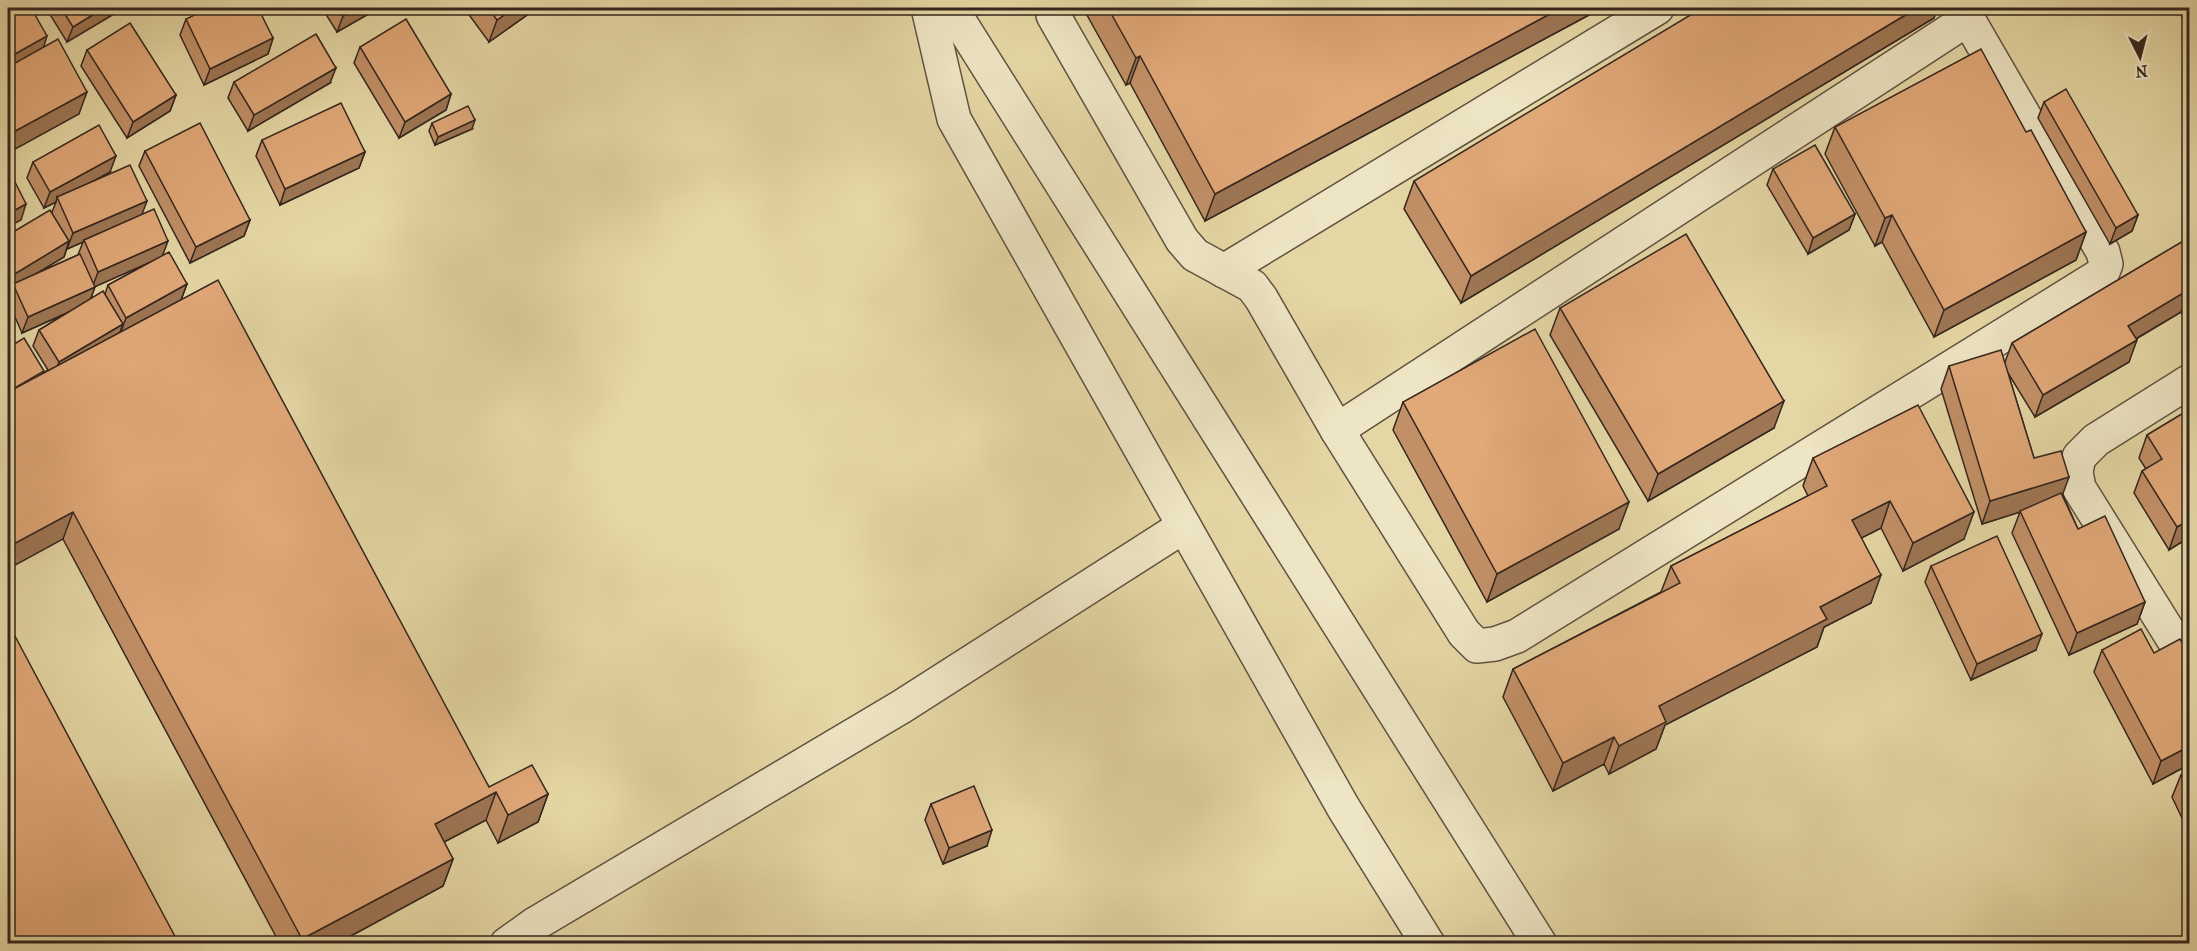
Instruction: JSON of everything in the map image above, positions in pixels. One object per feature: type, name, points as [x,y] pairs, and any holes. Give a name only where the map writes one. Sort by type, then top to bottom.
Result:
[{"type":"street","points":[[928,8],[954,119],[1343,807],[1428,944]]},
{"type":"street","points":[[951,8],[1540,944]]},
{"type":"street","points":[[1054,8],[1053,15],[1182,240],[1194,255],[1252,286],[1262,298],[1337,430],[1464,633],[1477,646],[1495,644],[1527,630],[2102,274],[2106,264],[2103,252],[1968,13],[1337,430]]},
{"type":"street","points":[[1224,271],[1657,8]]},
{"type":"street","points":[[2190,381],[2097,440],[2079,457],[2076,472],[2079,488],[2190,666]]},
{"type":"street","points":[[507,944],[535,924],[901,707],[1184,526]]},
{"type":"building","points":[[8,8],[31,8],[47,36],[8,58]]},
{"type":"building","points":[[61,8],[104,8],[73,27]]},
{"type":"building","points":[[209,8],[258,8],[273,38],[210,69],[186,19]]},
{"type":"building","points":[[338,8],[358,8],[343,16]]},
{"type":"building","points":[[488,8],[514,8],[497,20]]},
{"type":"building","points":[[1108,8],[1561,8],[1215,194],[1140,56],[1136,58]]},
{"type":"building","points":[[1702,8],[1917,8],[1471,276],[1414,181]]},
{"type":"building","points":[[406,19],[451,94],[405,122],[360,47]]},
{"type":"building","points":[[130,23],[176,95],[133,122],[87,50]]},
{"type":"building","points":[[316,34],[336,68],[254,115],[234,82]]},
{"type":"building","points":[[58,39],[87,92],[8,135],[8,67]]},
{"type":"building","points":[[1981,49],[2026,132],[2031,130],[2086,232],[1944,310],[1892,215],[1885,218],[1835,127]]},
{"type":"building","points":[[2066,89],[2138,215],[2116,228],[2044,102]]},
{"type":"building","points":[[341,103],[365,152],[285,189],[262,140]]},
{"type":"building","points":[[468,106],[475,120],[438,137],[432,123]]},
{"type":"building","points":[[200,123],[250,220],[196,247],[145,151]]},
{"type":"building","points":[[99,125],[116,156],[50,192],[33,162]]},
{"type":"building","points":[[1815,145],[1855,214],[1813,238],[1773,169]]},
{"type":"building","points":[[130,165],[147,201],[73,233],[57,197]]},
{"type":"building","points":[[8,168],[26,204],[8,214]]},
{"type":"building","points":[[154,209],[168,241],[98,272],[84,240]]},
{"type":"building","points":[[50,210],[69,241],[8,278],[8,235]]},
{"type":"building","points":[[1686,234],[1784,401],[1658,474],[1560,308]]},
{"type":"building","points":[[2190,237],[2190,289],[2128,326],[2137,340],[2043,395],[2012,343]]},
{"type":"building","points":[[169,252],[187,284],[126,318],[108,285]]},
{"type":"building","points":[[80,254],[95,287],[28,317],[13,284]]},
{"type":"building","points":[[218,280],[489,787],[532,765],[548,794],[508,815],[496,792],[435,824],[453,859],[302,939],[73,512],[8,547],[8,392]]},
{"type":"building","points":[[103,291],[123,324],[59,362],[39,330]]},
{"type":"building","points":[[1535,329],[1629,502],[1497,574],[1403,402]]},
{"type":"building","points":[[24,338],[44,371],[8,392],[8,348]]},
{"type":"building","points":[[2001,350],[2034,458],[2061,451],[2069,477],[1990,501],[1949,366]]},
{"type":"building","points":[[1918,405],[1974,512],[1913,543],[1890,501],[1852,520],[1881,575],[1820,607],[1827,619],[1659,706],[1666,722],[1619,746],[1614,737],[1563,763],[1513,669],[1680,583],[1671,566],[1827,486],[1813,458]]},
{"type":"building","points":[[2190,409],[2190,520],[2177,527],[2142,471],[2162,459],[2147,435]]},
{"type":"building","points":[[2061,493],[2078,529],[2105,516],[2145,602],[2077,633],[2020,511]]},
{"type":"building","points":[[1997,536],[2042,634],[1977,664],[1931,566]]},
{"type":"building","points":[[8,623],[179,944],[8,944]]},
{"type":"building","points":[[2141,629],[2154,653],[2180,639],[2190,656],[2190,746],[2161,761],[2102,650]]},
{"type":"building","points":[[2190,771],[2190,794],[2181,775]]},
{"type":"building","points":[[974,786],[992,830],[949,848],[931,804]]}]
